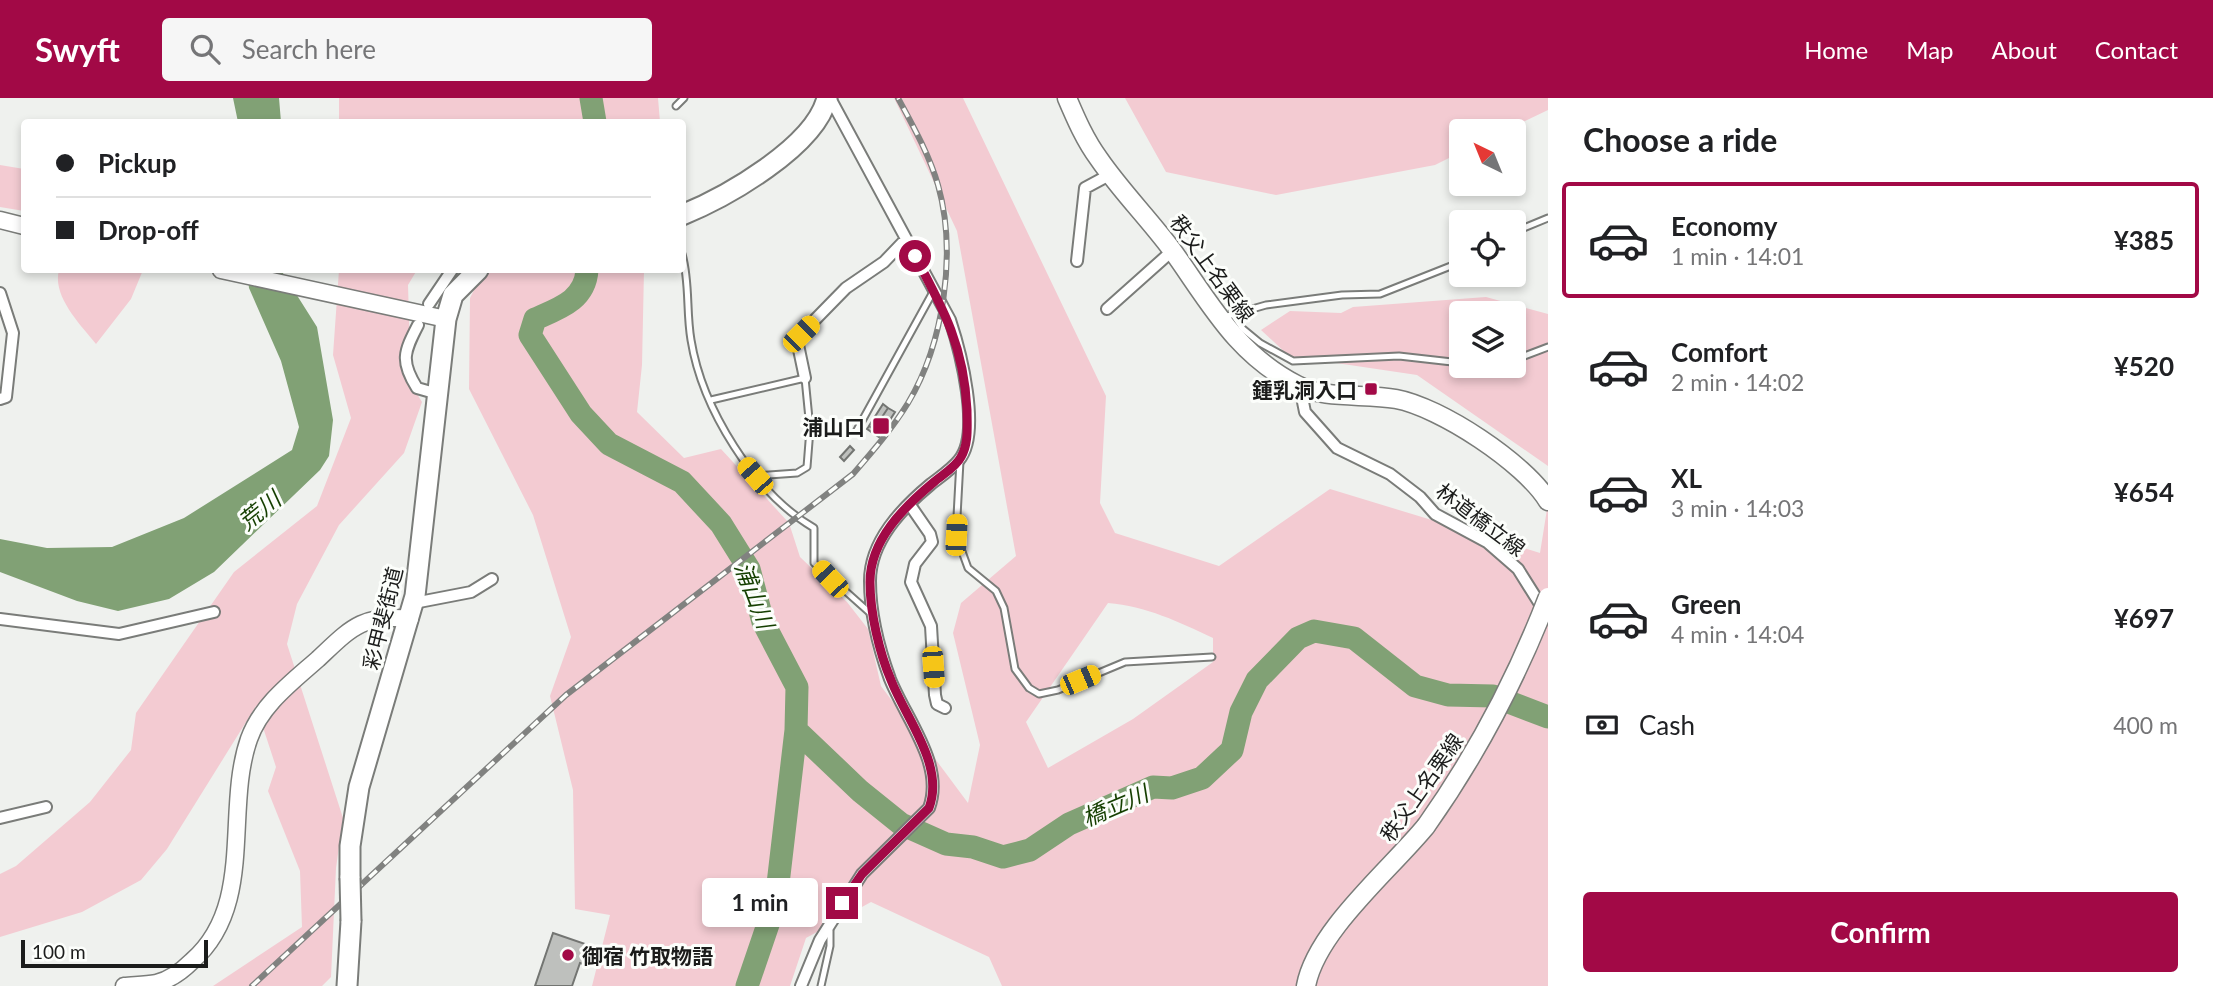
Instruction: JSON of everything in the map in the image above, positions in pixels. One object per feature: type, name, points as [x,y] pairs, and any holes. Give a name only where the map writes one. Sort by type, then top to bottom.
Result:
[{"type":"highway","points":[[686,213],[719,197],[787,152],[814,125],[828,98]]},
{"type":"highway","name":"彩甲斐街道","points":[[348,986],[350,846],[359,787],[412,611],[446,319],[453,295],[475,273]]},
{"type":"main road","name":"秩父上名栗線","points":[[1067,98],[1080,128],[1111,174],[1274,373],[1300,387],[1396,399],[1424,406],[1448,418],[1519,469],[1548,501]]},
{"type":"main road","name":"秩父上名栗線","points":[[1306,986],[1320,949],[1334,927],[1396,862],[1455,785],[1492,723],[1522,664],[1548,597]]},
{"type":"street","points":[[801,986],[830,925],[862,874],[929,808],[934,794],[931,768],[889,677],[872,614],[872,562],[880,539],[910,505],[961,459],[968,437],[966,385],[960,351],[950,320],[828,98]]},
{"type":"street","points":[[1077,261],[1085,188],[1111,174]]},
{"type":"street","points":[[0,220],[21,225]]},
{"type":"street","points":[[805,378],[797,340],[801,334],[846,288],[884,261],[906,239]]},
{"type":"street","points":[[1107,309],[1172,251]]},
{"type":"street","points":[[235,273],[446,319]]},
{"type":"street","points":[[429,304],[450,273]]},
{"type":"street","points":[[0,293],[13,333],[6,397],[0,398]]},
{"type":"street","points":[[418,325],[407,348],[405,369],[417,388],[438,394]]},
{"type":"street","name":"林道橋立線","points":[[1300,387],[1305,412],[1337,448],[1390,474],[1420,497],[1435,514],[1487,542],[1518,569],[1548,618]]},
{"type":"street","points":[[910,505],[930,534],[932,542],[915,564],[911,582],[931,626],[935,695],[937,704],[944,708]]},
{"type":"street","points":[[124,986],[156,983],[179,974],[204,952],[218,925],[228,905],[235,856],[242,763],[249,736],[267,706],[356,625],[375,617],[412,611],[471,592],[492,579]]},
{"type":"street","points":[[0,619],[119,634],[214,612]]},
{"type":"street","points":[[0,818],[46,807]]},
{"type":"lane","points":[[676,106],[684,98]]},
{"type":"lane","points":[[1526,227],[1548,218]]},
{"type":"lane","points":[[686,266],[690,337],[696,366],[744,464],[789,514],[814,528],[814,562],[872,614]]},
{"type":"lane","points":[[1225,316],[1266,305],[1342,295],[1380,294],[1449,266]]},
{"type":"lane","points":[[857,430],[934,291]]},
{"type":"lane","points":[[1225,316],[1260,343],[1293,361],[1399,356],[1449,362]]},
{"type":"lane","points":[[1526,355],[1548,347]]},
{"type":"lane","points":[[711,400],[805,378],[810,429],[807,467],[797,473],[755,476]]},
{"type":"lane","points":[[961,459],[956,535],[968,568],[996,591],[1004,608],[1015,669],[1029,688],[1039,694],[1059,690],[1125,662],[1212,657]]},
{"type":"lane","points":[[821,986],[830,946],[830,925]]},
{"type":"shaded area","points":[[339,98],[658,98],[660,119],[339,119]]},
{"type":"shaded area","points":[[894,98],[963,98],[1106,396],[1100,503],[1115,533],[1219,566],[1330,489],[1540,553],[1548,503],[1548,986],[1002,986],[989,957],[871,902],[806,938],[790,986],[592,986],[610,915],[575,909],[573,790],[550,696],[571,637],[533,515],[469,389],[470,298],[482,273],[644,273],[642,365],[637,412],[684,458],[721,449],[789,523],[800,557],[847,602],[868,629],[881,686],[968,803],[980,745],[953,633],[961,603],[1016,556],[957,231]],"holes":[[[1108,603],[1136,607],[1213,638],[1213,662],[1133,719],[1048,768],[1026,722]]]},
{"type":"shaded area","points":[[1125,98],[1548,98],[1548,110],[1526,120],[1449,119],[1449,158],[1435,165],[1276,195],[1166,172]]},
{"type":"shaded area","points":[[0,165],[21,168],[21,210],[0,207]]},
{"type":"shaded area","points":[[59,273],[142,273],[131,299],[96,344],[63,300]]},
{"type":"shaded area","points":[[339,273],[415,273],[408,285],[411,384],[422,402],[404,453],[339,525],[297,604],[287,644],[343,818],[336,868],[331,977],[322,986],[213,986],[302,927],[300,871],[268,791],[276,767],[256,706],[167,849],[141,880],[82,912],[0,937],[0,874],[16,866],[90,802],[131,750],[136,713],[234,572],[317,506],[351,418],[333,355]]},
{"type":"shaded area","points":[[1486,297],[1501,301],[1449,301],[1449,378],[1526,378],[1526,308],[1548,314],[1548,466],[1417,375],[1289,356],[1261,330],[1290,311],[1341,313],[1353,307]]},
{"type":"water","points":[[233,98],[279,98],[281,119],[237,119]]},
{"type":"water","name":"荒川","points":[[247,273],[283,273],[317,327],[333,420],[329,456],[320,470],[214,572],[169,599],[118,611],[77,601],[0,572],[0,539],[47,548],[112,547],[184,518],[292,450],[299,427],[281,361],[249,288]]},
{"type":"building","points":[[883,404],[888,408],[874,429],[869,426]]},
{"type":"building","points":[[888,408],[895,412],[879,437],[867,429],[869,426],[874,429]]},
{"type":"building","points":[[850,446],[854,450],[844,461],[840,457]]},
{"type":"building","name":"御宿 竹取物語","points":[[553,933],[594,947],[587,965],[580,963],[572,986],[535,986]]},
{"type":"waterway","name":"浦山川","points":[[591,98],[594,119]]},
{"type":"waterway","name":"浦山川","points":[[586,273],[582,289],[576,296],[562,307],[535,319],[530,335],[581,414],[609,444],[682,482],[721,524],[749,569],[763,622],[797,687],[796,730],[776,901],[747,986]]},
{"type":"waterway","name":"橋立川","points":[[796,730],[860,791],[901,824],[946,844],[973,847],[1003,857],[1030,850],[1069,824],[1153,787],[1172,788],[1202,778],[1232,750],[1241,712],[1257,680],[1298,638],[1314,631],[1354,638],[1415,686],[1448,695],[1493,696],[1548,717]]},
{"type":"railway","points":[[252,986],[566,695],[853,474],[895,422],[908,403],[931,353],[944,297],[946,268],[944,211],[938,185],[925,151],[898,98]]},
{"type":"place","name":"鍾乳洞入口","points":[[1371,389]]},
{"type":"place","name":"浦山口","points":[[881,426]]},
{"type":"place","name":"御宿 竹取物語","points":[[568,955]]},
{"type":"route","points":[[842,903],[880,854],[929,808],[934,794],[931,768],[925,752],[889,677],[872,614],[870,579],[872,562],[880,539],[919,494],[961,459],[968,437],[966,385],[960,351],[950,320],[915,256]]}]
